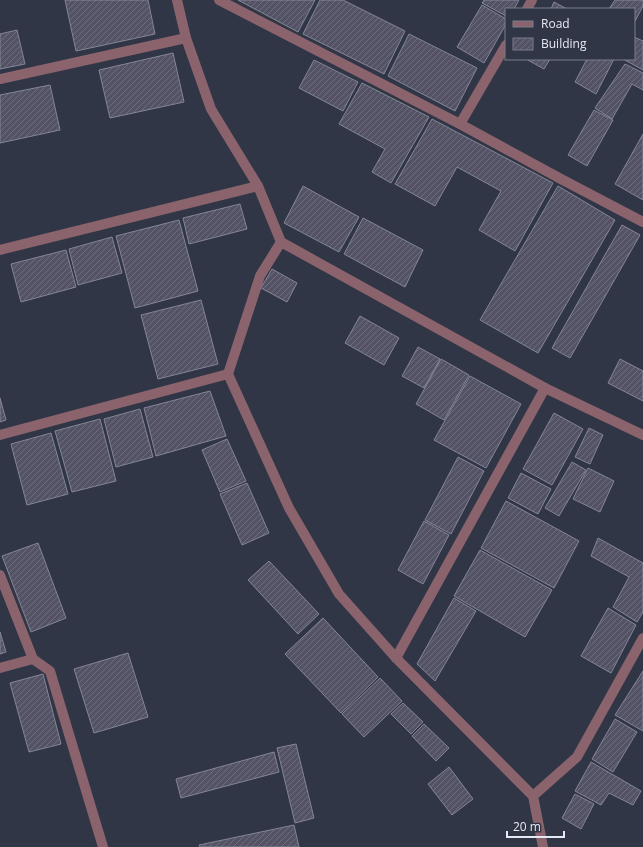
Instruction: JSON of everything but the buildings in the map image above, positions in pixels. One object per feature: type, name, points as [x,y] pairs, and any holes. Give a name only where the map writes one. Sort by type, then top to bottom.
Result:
[{"type":"street","points":[[177,0],[186,38],[211,109],[258,186],[281,242],[545,388],[643,435]]},
{"type":"street","points":[[218,0],[460,124],[643,222]]},
{"type":"street","points":[[0,80],[186,38]]},
{"type":"street","points":[[460,124],[505,47]]},
{"type":"street","points":[[0,250],[258,186]]},
{"type":"street","points":[[281,242],[260,276],[228,374],[289,508],[335,587],[396,658],[533,796],[543,847]]},
{"type":"street","points":[[0,435],[228,374]]},
{"type":"street","points":[[396,658],[545,388]]},
{"type":"street","points":[[0,576],[32,658],[50,671],[103,847]]},
{"type":"street","points":[[533,796],[576,757],[643,638]]},
{"type":"street","points":[[0,668],[32,658]]}]
